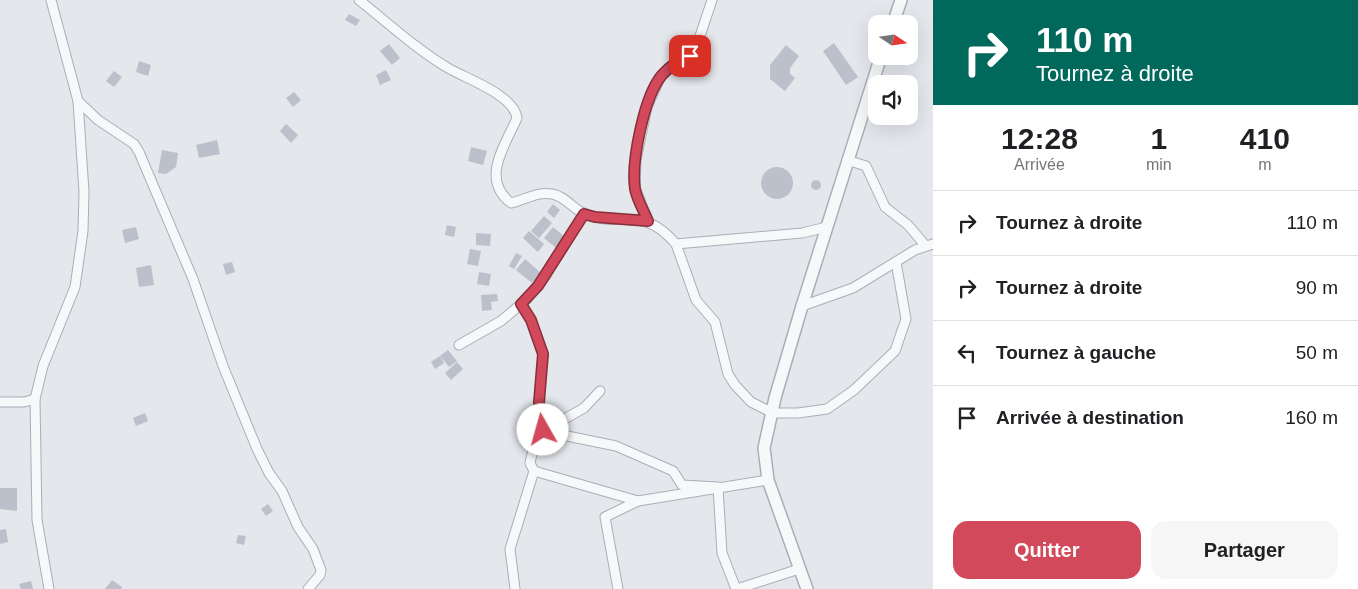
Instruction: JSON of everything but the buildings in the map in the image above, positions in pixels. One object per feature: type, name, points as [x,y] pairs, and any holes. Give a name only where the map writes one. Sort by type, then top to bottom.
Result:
[{"type":"street","points":[[49,589],[37,520],[36,399],[43,366],[70,304],[80,257],[84,192],[78,101],[51,0]]},
{"type":"street","points":[[359,0],[447,67],[496,94],[511,105],[516,112],[517,118],[496,163],[494,173],[499,190],[511,203],[535,194],[551,194],[584,214],[595,217],[648,221]]},
{"type":"street","points":[[712,0],[694,54],[679,60],[661,76],[647,107],[637,155],[635,187],[648,221],[676,244],[696,300],[716,322],[728,374],[735,385],[751,402],[773,413],[798,413],[826,409],[854,390],[895,351],[906,319],[896,262]]},
{"type":"street","points":[[896,15],[901,0]]},
{"type":"street","points":[[807,589],[768,480],[764,448],[775,398],[802,306],[878,65]]},
{"type":"street","points":[[78,101],[98,120],[134,144],[139,152],[193,279],[223,366],[257,449],[269,473],[282,490],[298,527],[319,561],[320,575],[308,589]]},
{"type":"street","points":[[802,306],[853,288],[929,245],[885,207],[866,166],[847,160]]},
{"type":"street","points":[[460,345],[502,321],[521,304],[538,286],[584,214]]},
{"type":"street","points":[[676,244],[802,232],[826,227]]},
{"type":"street","points":[[521,304],[531,320],[543,354],[539,402],[543,430]]},
{"type":"street","points":[[515,589],[510,549],[534,471],[530,463],[536,436],[543,430],[584,408],[600,391]]},
{"type":"street","points":[[0,402],[24,402],[36,399]]},
{"type":"street","points":[[543,430],[616,446],[672,471],[682,485],[718,487]]},
{"type":"street","points":[[534,471],[638,501]]},
{"type":"street","points":[[618,589],[605,517],[638,501],[681,496],[718,487],[768,480]]},
{"type":"street","points":[[718,487],[722,553],[737,589],[799,569]]},
{"type":"route","points":[[543,430],[539,402],[543,354],[531,320],[521,304],[546,275],[584,214],[595,217],[636,218],[648,221],[635,187],[635,167],[647,107],[661,76],[679,60],[690,56]]}]
